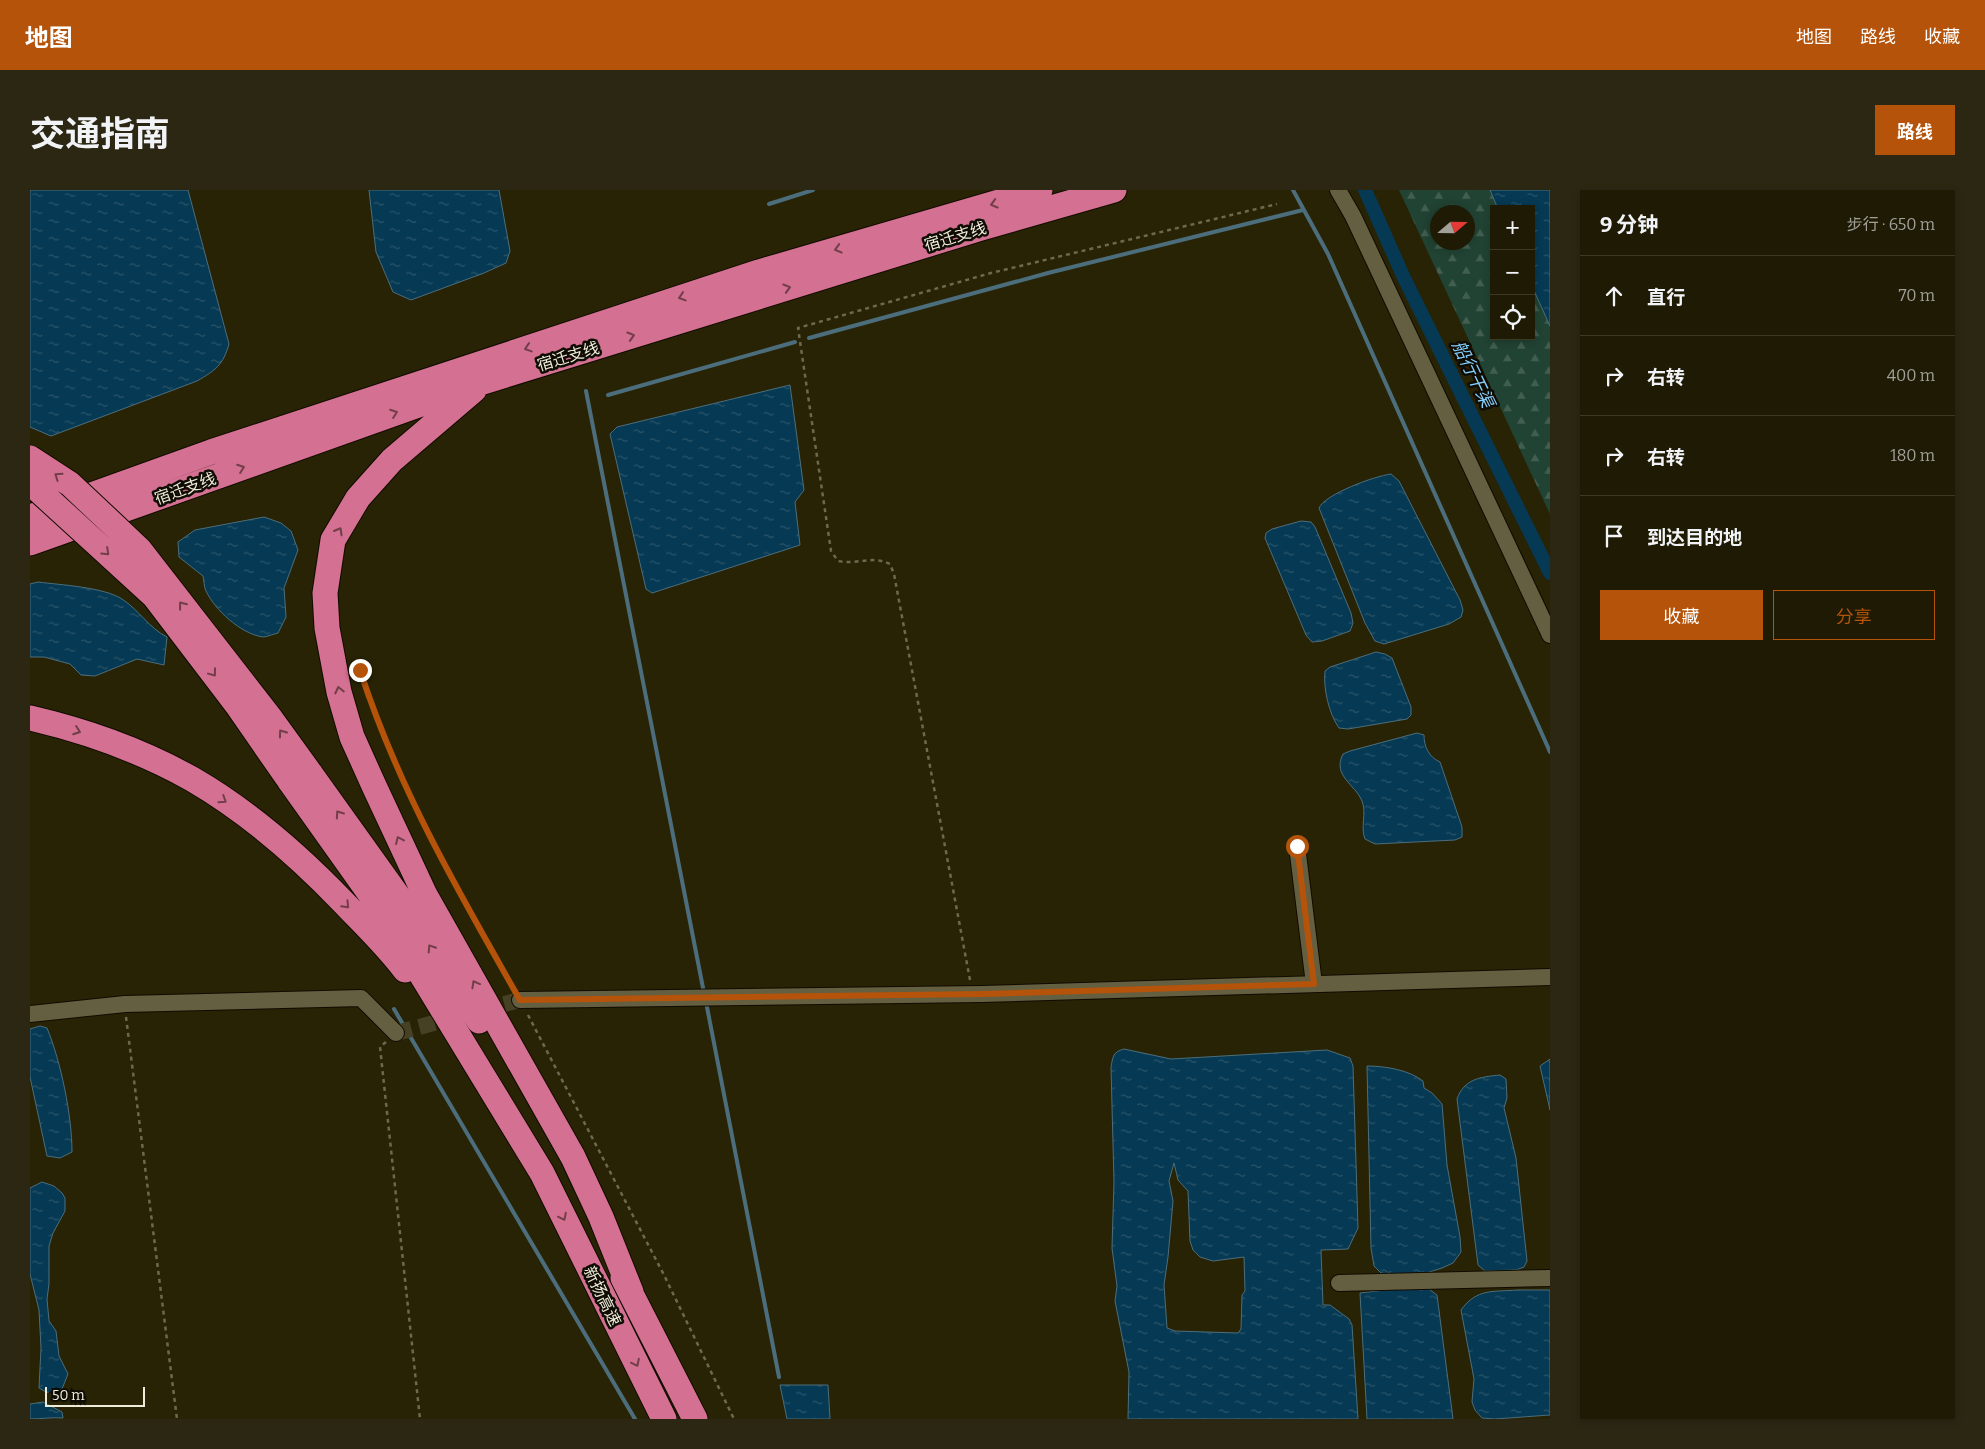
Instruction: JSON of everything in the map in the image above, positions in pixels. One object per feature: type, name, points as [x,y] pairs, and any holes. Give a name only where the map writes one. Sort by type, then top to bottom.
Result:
[{"type":"highway","name":"宿迁支线","points":[[30,517],[211,452],[749,275],[1040,190]]},
{"type":"highway","name":"宿迁支线","points":[[30,543],[483,382],[972,231],[1114,190]]},
{"type":"highway","points":[[483,382],[423,436],[392,460],[358,498],[333,540],[325,593],[327,628],[339,692],[349,728],[375,788],[425,895],[572,1157],[601,1217],[631,1292]]},
{"type":"highway","points":[[30,458],[70,484],[138,549],[259,703],[300,776],[542,1173]]},
{"type":"highway","points":[[30,485],[37,489],[154,596],[237,706],[300,776],[398,896],[482,1026],[563,1163],[631,1292]]},
{"type":"highway","points":[[30,718],[60,725],[106,741],[148,758],[192,780],[241,811],[286,847],[317,876],[398,960],[424,995],[472,1072],[542,1173]]},
{"type":"highway","name":"新扬高速","points":[[542,1173],[664,1419]]},
{"type":"highway","name":"新扬高速","points":[[631,1292],[695,1419]]},
{"type":"street","points":[[1327,190],[1348,206]]},
{"type":"street","points":[[1338,190],[1348,206],[1550,636]]},
{"type":"street","points":[[1297,846],[1314,984]]},
{"type":"street","points":[[520,1000],[972,994],[1550,977]]},
{"type":"street","points":[[30,1014],[125,1004],[361,998],[396,1033]]},
{"type":"street","points":[[1339,1284],[1550,1278]]},
{"type":"path","points":[[972,994],[894,574],[890,564],[880,559],[849,563],[838,561],[831,551],[798,328],[991,273],[1277,204]]},
{"type":"path","points":[[360,670],[376,718],[402,780],[450,876],[520,1000],[664,1275],[734,1419]]},
{"type":"path","points":[[125,1004],[177,1419]]},
{"type":"path","points":[[396,1033],[380,1048],[420,1419]]},
{"type":"green space","points":[[1399,190],[1490,190],[1496,205],[1490,205],[1490,340],[1535,340],[1535,293],[1550,326],[1550,514]]},
{"type":"water","points":[[30,190],[188,190],[229,344],[218,366],[197,381],[51,436],[30,427]]},
{"type":"water","points":[[369,190],[499,190],[510,251],[506,263],[411,300],[393,292],[376,252]]},
{"type":"water","points":[[1490,190],[1550,190],[1550,326],[1535,293],[1535,205],[1496,205]]},
{"type":"water","points":[[790,385],[804,490],[795,502],[800,545],[652,593],[646,589],[610,434],[617,427]]},
{"type":"water","points":[[1391,474],[1399,481],[1460,600],[1463,610],[1461,617],[1449,624],[1384,644],[1375,641],[1365,623],[1319,508],[1323,503],[1340,492],[1374,478]]},
{"type":"water","points":[[264,517],[281,523],[291,531],[298,550],[284,588],[286,617],[278,633],[266,637],[246,631],[222,613],[206,591],[203,576],[179,557],[178,542],[195,530]]},
{"type":"water","points":[[1301,521],[1311,522],[1315,527],[1351,613],[1353,623],[1350,631],[1322,641],[1312,642],[1306,635],[1265,538],[1266,533],[1272,529]]},
{"type":"water","points":[[38,582],[93,589],[122,599],[155,629],[167,637],[164,665],[137,659],[95,676],[81,675],[70,664],[44,657],[30,657],[30,584]]},
{"type":"water","points":[[1376,652],[1392,658],[1411,707],[1411,715],[1407,719],[1348,729],[1339,728],[1332,716],[1328,701],[1325,671],[1330,667]]},
{"type":"water","points":[[1417,733],[1424,735],[1428,751],[1440,762],[1462,827],[1462,837],[1455,840],[1375,844],[1365,839],[1362,801],[1342,774],[1340,762],[1343,754]]},
{"type":"water","points":[[40,1026],[47,1028],[52,1042],[68,1106],[72,1152],[60,1158],[47,1156],[30,1077],[30,1029]]},
{"type":"water","points":[[1124,1049],[1171,1059],[1327,1050],[1350,1058],[1353,1066],[1358,1228],[1348,1249],[1321,1250],[1323,1305],[1330,1305],[1349,1319],[1352,1325],[1358,1419],[1128,1419],[1129,1372],[1115,1301],[1117,1286],[1112,1248],[1114,1182],[1111,1067],[1114,1055]],"holes":[[[1174,1163],[1178,1180],[1188,1191],[1190,1241],[1193,1250],[1200,1257],[1213,1261],[1244,1257],[1245,1291],[1242,1295],[1241,1329],[1238,1333],[1175,1331],[1167,1328],[1164,1285],[1173,1201],[1169,1181]]]},
{"type":"water","points":[[1550,1059],[1550,1110],[1540,1066]]},
{"type":"water","points":[[1367,1066],[1396,1069],[1417,1077],[1423,1081],[1424,1088],[1432,1093],[1442,1104],[1447,1165],[1461,1252],[1453,1263],[1442,1268],[1423,1274],[1400,1275],[1381,1273],[1374,1266],[1371,1248]]},
{"type":"water","points":[[1500,1075],[1506,1079],[1507,1098],[1504,1108],[1516,1158],[1527,1261],[1524,1267],[1516,1270],[1485,1271],[1478,1265],[1457,1099],[1468,1083],[1479,1078]]},
{"type":"water","points":[[42,1182],[54,1186],[65,1198],[65,1211],[53,1233],[49,1246],[47,1299],[49,1321],[56,1331],[59,1356],[68,1374],[60,1394],[46,1392],[39,1388],[41,1348],[39,1310],[30,1274],[30,1188]]},
{"type":"water","points":[[1426,1287],[1437,1295],[1453,1419],[1367,1419],[1360,1293]]},
{"type":"water","points":[[1550,1290],[1550,1415],[1495,1419],[1482,1418],[1475,1410],[1472,1402],[1474,1379],[1461,1310],[1473,1298],[1486,1292]]},
{"type":"water","points":[[780,1385],[828,1385],[830,1419],[787,1419]]},
{"type":"water","points":[[43,1402],[62,1412],[63,1418],[30,1419],[30,1404]]},
{"type":"waterway","points":[[769,204],[813,190]]},
{"type":"waterway","points":[[1293,190],[1328,254],[1550,752]]},
{"type":"waterway","name":"船行干渠","points":[[1365,190],[1404,278],[1550,573]]},
{"type":"waterway","points":[[809,338],[1048,273],[1303,210]]},
{"type":"waterway","points":[[608,395],[795,342]]},
{"type":"waterway","points":[[586,391],[704,993]]},
{"type":"waterway","points":[[706,1002],[779,1377]]},
{"type":"waterway","points":[[394,1009],[635,1419]]},
{"type":"tunnel","points":[[481,1010],[520,1000]]},
{"type":"tunnel","points":[[396,1033],[457,1017]]},
{"type":"route","points":[[360,670],[376,718],[402,780],[450,876],[520,1000],[982,994],[1314,984],[1297,846]]}]
